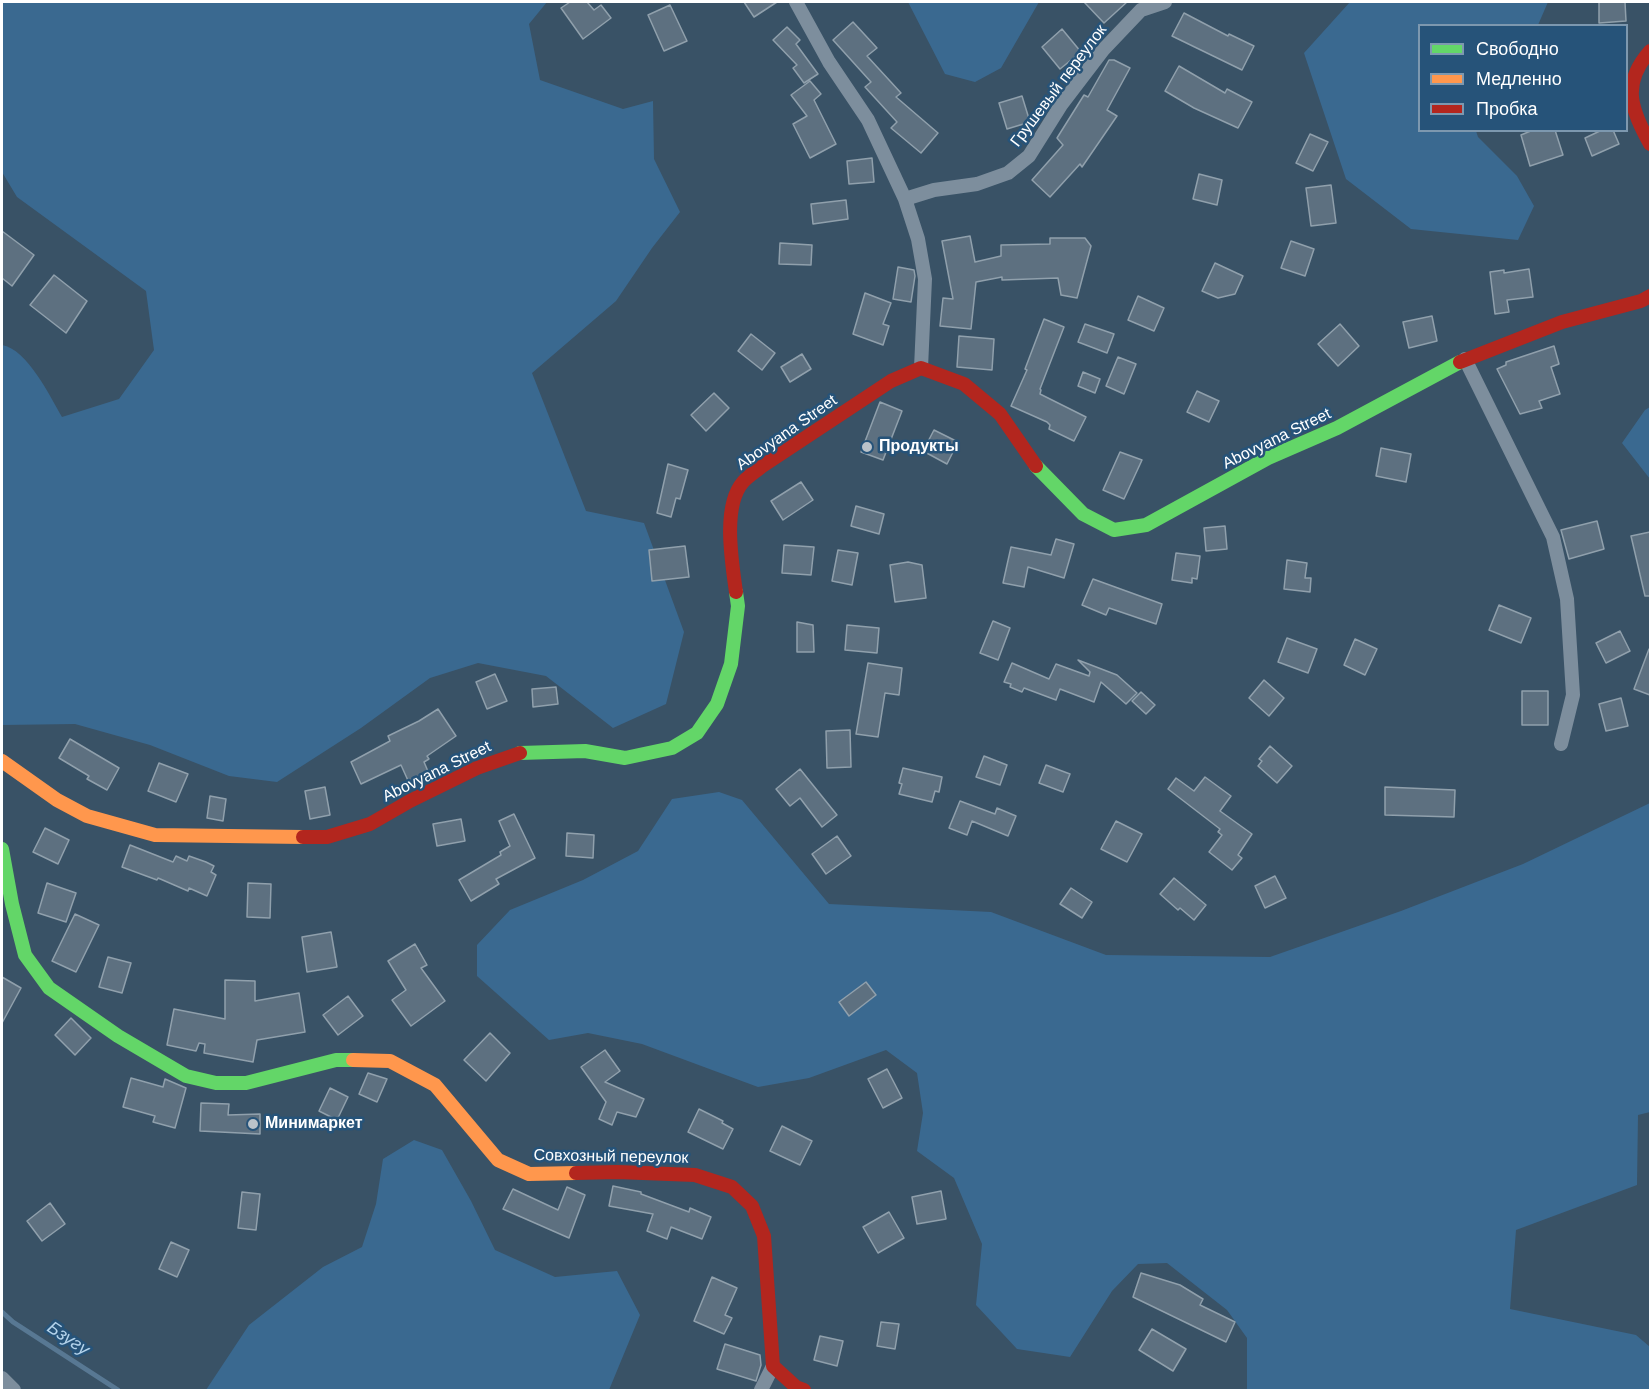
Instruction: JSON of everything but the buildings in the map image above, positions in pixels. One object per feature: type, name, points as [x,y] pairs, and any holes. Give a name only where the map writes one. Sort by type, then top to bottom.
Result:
[{"type":"street","points":[[796,2],[829,62],[868,120],[905,199],[918,239],[925,279],[921,368]]},
{"type":"street","name":"Грушевый переулок","points":[[905,199],[934,190],[977,184],[1008,173],[1029,156],[1061,105],[1103,50],[1141,10],[1165,2]]},
{"type":"street","points":[[1650,51],[1638,63],[1631,87],[1631,102],[1635,115],[1650,144]]},
{"type":"street","name":"Abovyana Street","points":[[2,761],[57,800],[87,816],[155,835],[327,837],[370,824],[410,801],[477,768],[516,753],[585,751],[625,758],[672,748],[697,733],[717,704],[731,663],[738,606],[731,555],[732,507],[742,483],[761,467],[891,381],[921,368],[964,384],[1000,414],[1040,471],[1083,514],[1114,530],[1146,525],[1268,458],[1337,428],[1465,359],[1562,322],[1641,301],[1650,296]]},
{"type":"street","points":[[1465,359],[1553,537],[1567,599],[1573,695],[1561,744]]},
{"type":"street","name":"Совхозный переулок","points":[[2,849],[12,904],[25,955],[49,988],[118,1036],[186,1076],[216,1083],[246,1083],[336,1060],[390,1061],[435,1085],[498,1160],[529,1174],[617,1172],[694,1175],[732,1187],[752,1206],[764,1236],[773,1366]]},
{"type":"street","points":[[761,1390],[773,1366],[796,1387],[804,1390]]},
{"type":"street","points":[[2,1378],[14,1390]]},
{"type":"shaded area","points":[[2,2],[547,2],[529,24],[540,80],[623,109],[653,101],[654,159],[680,212],[616,301],[532,373],[586,511],[644,523],[684,632],[666,704],[613,728],[546,676],[478,663],[430,678],[361,728],[277,782],[229,776],[150,745],[75,724],[2,725],[2,345],[11,348],[29,364],[62,417],[119,399],[154,350],[146,291],[17,197],[2,172]]},
{"type":"shaded area","points":[[908,2],[1039,2],[1001,68],[975,82],[945,74]]},
{"type":"shaded area","points":[[1350,2],[1548,2],[1538,24],[1418,24],[1418,132],[1476,132],[1478,137],[1517,176],[1534,206],[1518,240],[1411,229],[1346,179],[1304,53]]},
{"type":"shaded area","points":[[1650,407],[1650,479],[1622,443],[1645,410]]},
{"type":"shaded area","points":[[719,792],[742,800],[829,904],[991,912],[1106,955],[1270,957],[1401,911],[1523,864],[1650,803],[1650,1112],[1638,1115],[1637,1185],[1516,1230],[1510,1309],[1636,1335],[1650,1347],[1650,1390],[1247,1390],[1247,1338],[1227,1310],[1167,1263],[1138,1264],[1112,1291],[1070,1357],[1017,1349],[976,1305],[982,1244],[954,1178],[917,1151],[923,1113],[917,1073],[886,1050],[809,1078],[758,1087],[642,1044],[588,1033],[549,1040],[477,976],[477,945],[510,910],[583,880],[638,851],[672,799]]},
{"type":"shaded area","points":[[414,1140],[442,1150],[495,1250],[555,1277],[617,1271],[640,1315],[609,1390],[206,1390],[249,1325],[323,1267],[362,1247],[376,1204],[383,1159]]},
{"type":"waterway","name":"Бзугу","points":[[2,1312],[13,1322],[118,1390]]},
{"type":"traffic: fast","points":[[1036,466],[1083,514],[1114,530],[1146,525],[1268,458],[1337,428],[1460,362]]},
{"type":"traffic: fast","points":[[520,753],[585,751],[625,758],[672,748],[697,733],[717,704],[731,664],[738,606],[736,592]]},
{"type":"traffic: fast","points":[[2,849],[12,904],[25,955],[49,988],[118,1036],[186,1076],[216,1083],[246,1083],[336,1060],[353,1060]]},
{"type":"traffic: slow","points":[[2,761],[57,800],[87,816],[155,835],[303,837]]},
{"type":"traffic: slow","points":[[353,1060],[390,1061],[435,1085],[498,1160],[529,1174],[576,1173]]},
{"type":"traffic: jam","points":[[1650,51],[1641,63],[1632,86],[1634,108],[1650,144]]},
{"type":"traffic: jam","points":[[1460,362],[1562,322],[1641,301],[1650,296]]},
{"type":"traffic: jam","points":[[736,592],[730,535],[732,505],[743,482],[761,467],[891,381],[921,368],[964,384],[1000,414],[1036,466]]},
{"type":"traffic: jam","points":[[303,837],[327,837],[370,824],[410,801],[477,768],[520,753]]},
{"type":"traffic: jam","points":[[576,1173],[695,1175],[732,1187],[752,1206],[764,1236],[773,1366],[796,1387],[804,1390]]},
{"type":"place","name":"Продукты","points":[[867,447]]},
{"type":"place","name":"Минимаркет","points":[[253,1124]]}]
